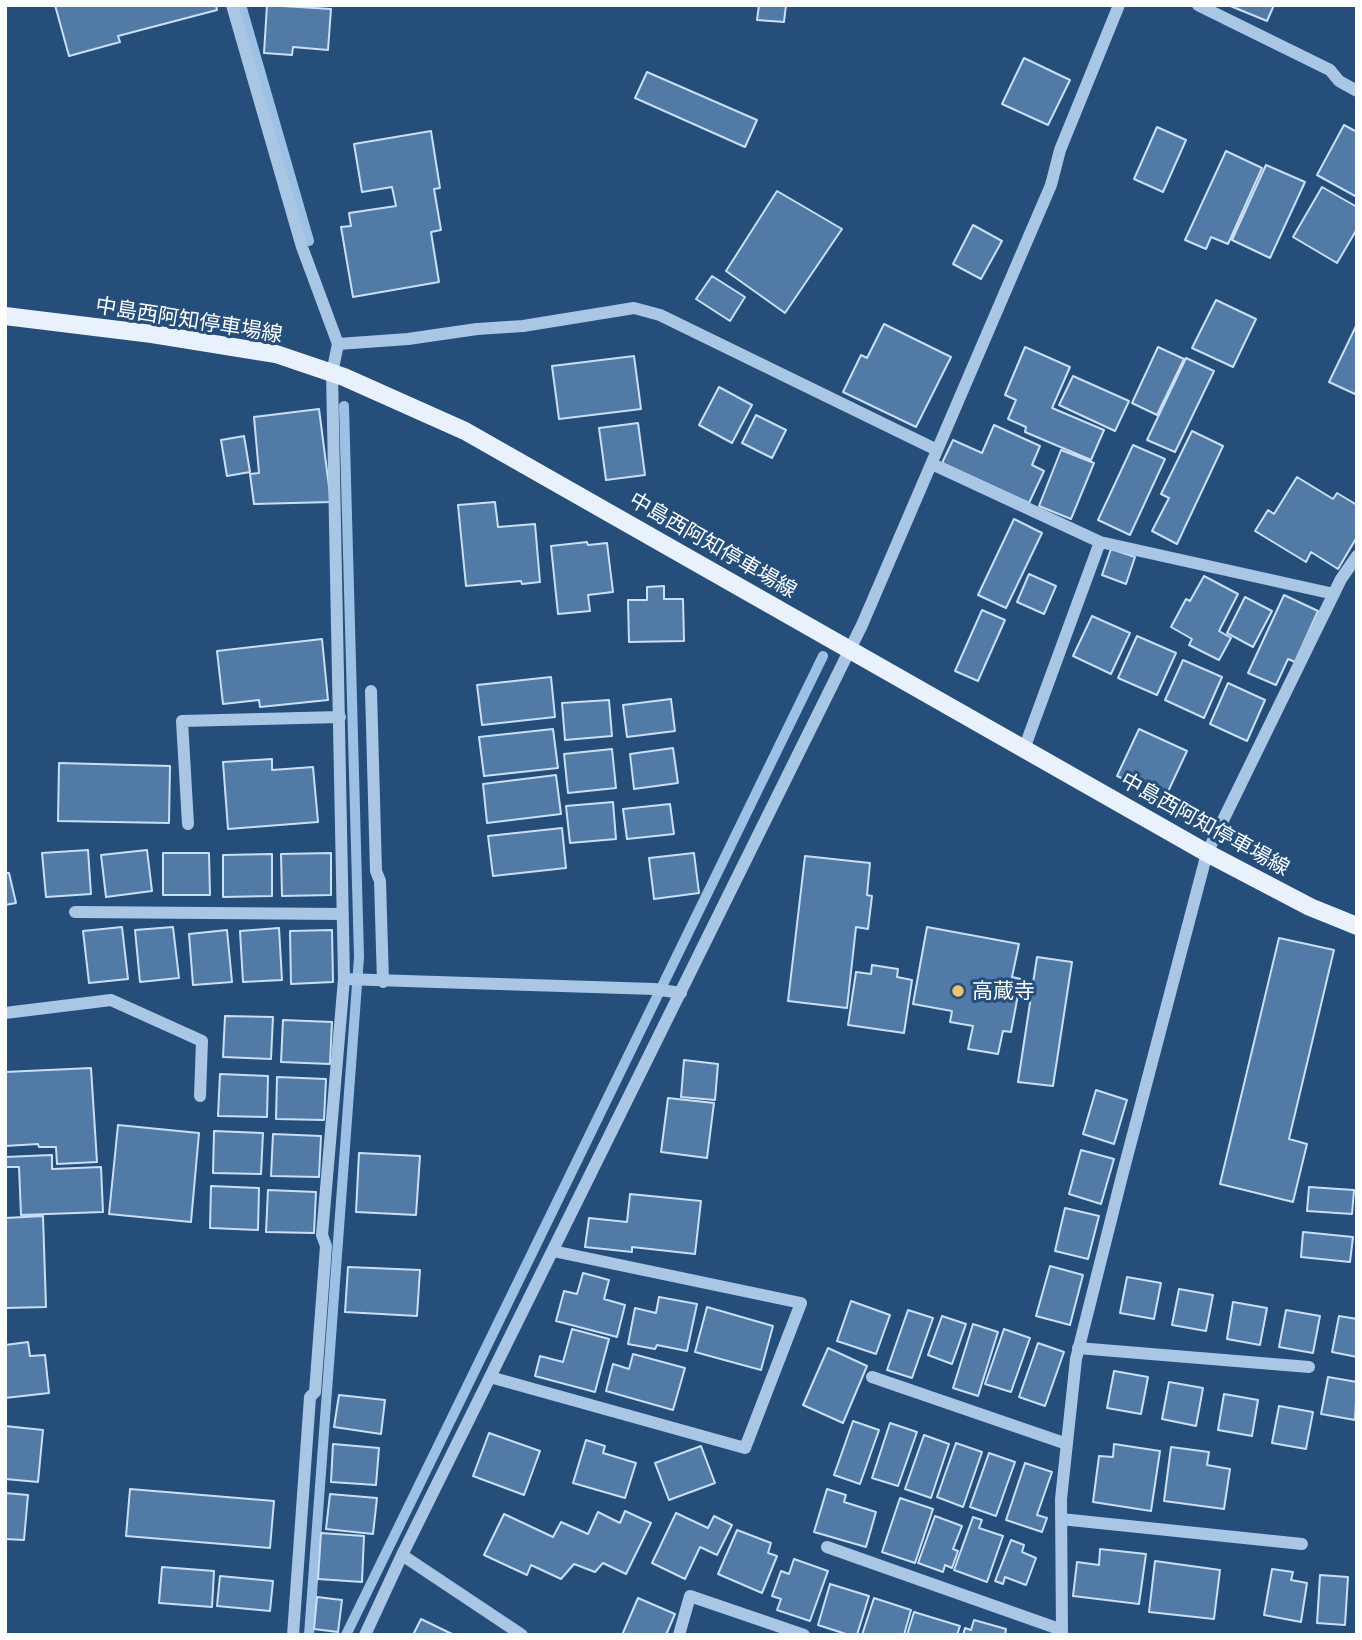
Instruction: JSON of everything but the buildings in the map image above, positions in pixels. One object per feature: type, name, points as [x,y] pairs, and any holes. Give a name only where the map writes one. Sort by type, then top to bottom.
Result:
[{"type":"main road","name":"中島西阿知停車場線","points":[[5,316],[152,334],[276,354],[331,373],[465,431],[1207,853],[1310,907],[1357,926]]},
{"type":"street","points":[[232,5],[302,247],[338,344],[331,373],[343,914],[355,980],[322,1235],[326,1246],[315,1392],[310,1397],[293,1635]]},
{"type":"street","points":[[365,1635],[553,1251],[675,992],[849,649],[932,464],[927,444],[1051,185],[1060,150],[1119,5]]},
{"type":"street","points":[[1198,5],[1330,70],[1339,81],[1357,91]]},
{"type":"street","points":[[338,344],[408,340],[477,329],[523,326],[634,308],[660,315],[927,444]]},
{"type":"street","points":[[932,464],[1100,542],[1334,594]]},
{"type":"street","points":[[1024,749],[1100,542]]},
{"type":"street","points":[[827,1547],[1062,1632],[1061,1519],[1078,1348],[1207,853],[1334,594],[1357,556]]},
{"type":"street","points":[[371,691],[376,871],[380,881],[383,982]]},
{"type":"street","points":[[188,824],[182,721],[340,717]]},
{"type":"street","points":[[75,912],[343,914]]},
{"type":"street","points":[[355,980],[654,989],[675,992]]},
{"type":"street","points":[[5,1013],[111,1000],[202,1041],[200,1096]]},
{"type":"street","points":[[490,1377],[744,1448],[801,1303],[553,1251]]},
{"type":"street","points":[[1078,1348],[1309,1367]]},
{"type":"street","points":[[872,1377],[1067,1444]]},
{"type":"street","points":[[1061,1519],[1301,1544]]},
{"type":"street","points":[[402,1555],[522,1635]]},
{"type":"street","points":[[679,1635],[690,1596],[804,1635]]},
{"type":"waterway","points":[[241,5],[309,241]]},
{"type":"waterway","points":[[309,1635],[359,957],[344,406]]},
{"type":"waterway","points":[[346,1635],[823,656]]},
{"type":"place","name":"高蔵寺","points":[[958,991]]}]
